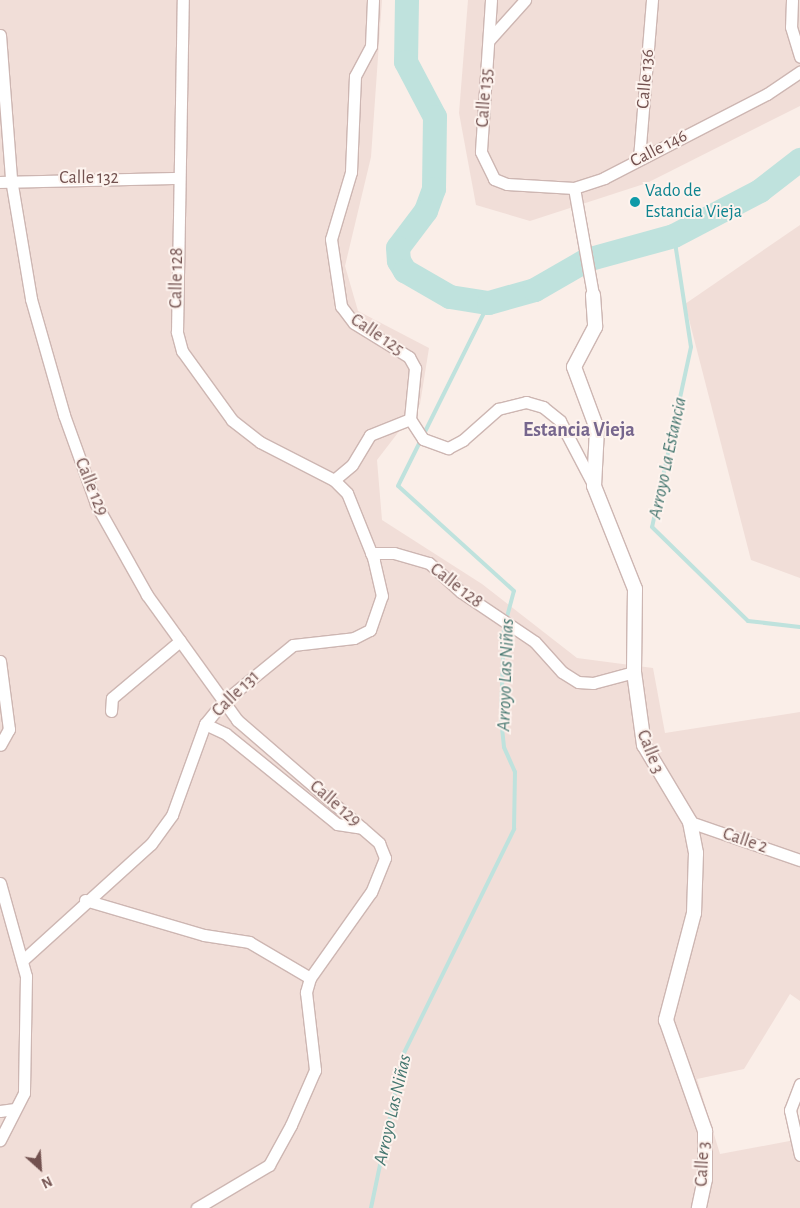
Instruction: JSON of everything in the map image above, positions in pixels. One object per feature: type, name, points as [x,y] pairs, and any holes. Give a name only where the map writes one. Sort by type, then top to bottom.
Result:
[{"type":"street","name":"Calle 128","points":[[182,0],[177,332],[182,351],[232,420],[260,442],[334,480]]},
{"type":"street","name":"Calle 125","points":[[374,0],[371,46],[356,76],[351,172],[332,248],[345,313],[409,357],[415,368],[410,419]]},
{"type":"street","name":"Calle 135","points":[[491,0],[481,152],[494,179],[506,184]]},
{"type":"street","points":[[489,40],[525,0]]},
{"type":"street","name":"Calle 136","points":[[639,158],[652,0]]},
{"type":"street","points":[[792,0],[790,27],[800,58]]},
{"type":"street","name":"Calle 129","points":[[0,35],[5,180],[31,299],[82,468],[105,523],[180,641],[237,720],[378,843],[383,868],[310,978]]},
{"type":"street","name":"Calle 146","points":[[506,184],[574,188],[767,94],[800,72]]},
{"type":"street","name":"Calle 132","points":[[5,180],[179,178]]},
{"type":"street","points":[[574,188],[593,295]]},
{"type":"street","name":"Calle 3","points":[[593,295],[595,327],[574,367],[597,428],[594,486],[635,589],[634,672],[644,745],[690,822],[696,853],[694,913],[666,1020],[705,1131],[705,1179],[699,1208]]},
{"type":"street","points":[[334,480],[352,465],[370,435],[410,419],[423,439],[448,448],[510,404],[526,402],[543,407],[571,435],[594,486]]},
{"type":"street","name":"Calle 131","points":[[24,959],[85,900],[152,844],[172,815],[205,724],[224,702],[293,645],[354,638],[370,630],[382,596],[372,554],[356,508],[334,480]]},
{"type":"street","name":"Calle 128","points":[[372,554],[394,552],[429,563],[460,592],[535,642],[562,672],[578,682],[592,683],[634,672]]},
{"type":"street","points":[[111,711],[112,698],[180,641]]},
{"type":"street","points":[[0,661],[9,729],[0,745]]},
{"type":"street","points":[[205,724],[226,734],[337,824],[362,828]]},
{"type":"street","name":"Calle 2","points":[[690,822],[800,860]]},
{"type":"street","points":[[0,883],[24,959],[25,1078],[15,1109],[0,1140]]},
{"type":"street","points":[[85,900],[204,935],[249,942],[310,978],[306,992],[315,1070],[307,1094],[268,1165],[197,1208]]},
{"type":"street","points":[[800,1084],[790,1110],[800,1154]]},
{"type":"street","points":[[0,1111],[15,1109]]},
{"type":"shaded area","points":[[0,0],[382,0],[371,157],[345,266],[358,311],[429,348],[420,404],[377,460],[382,520],[482,584],[577,658],[653,668],[665,733],[800,712],[800,1001],[790,994],[744,1069],[697,1079],[720,1154],[800,1139],[800,1208],[0,1208]]},
{"type":"shaded area","points":[[468,0],[800,0],[800,106],[647,183],[530,221],[476,205],[459,113]]},
{"type":"shaded area","points":[[800,225],[800,578],[751,560],[685,304]]},
{"type":"waterway","points":[[407,0],[406,62],[435,117],[434,189],[426,211],[398,248],[399,261],[405,271],[450,297],[489,303],[535,290],[587,260],[674,236],[760,191],[800,160]]},
{"type":"waterway","name":"Arroyo La Estancia","points":[[674,236],[691,347],[652,527],[748,621],[800,627]]},
{"type":"waterway","name":"Arroyo Las Niñas","points":[[371,1208],[403,1055],[514,829],[515,772],[504,747],[501,718],[504,628],[514,591],[398,486],[489,303]]},
{"type":"place","name":"Vado de Estancia Vieja","points":[[635,202]]},
{"type":"district","name":"Estancia Vieja","points":[[579,430]]}]
